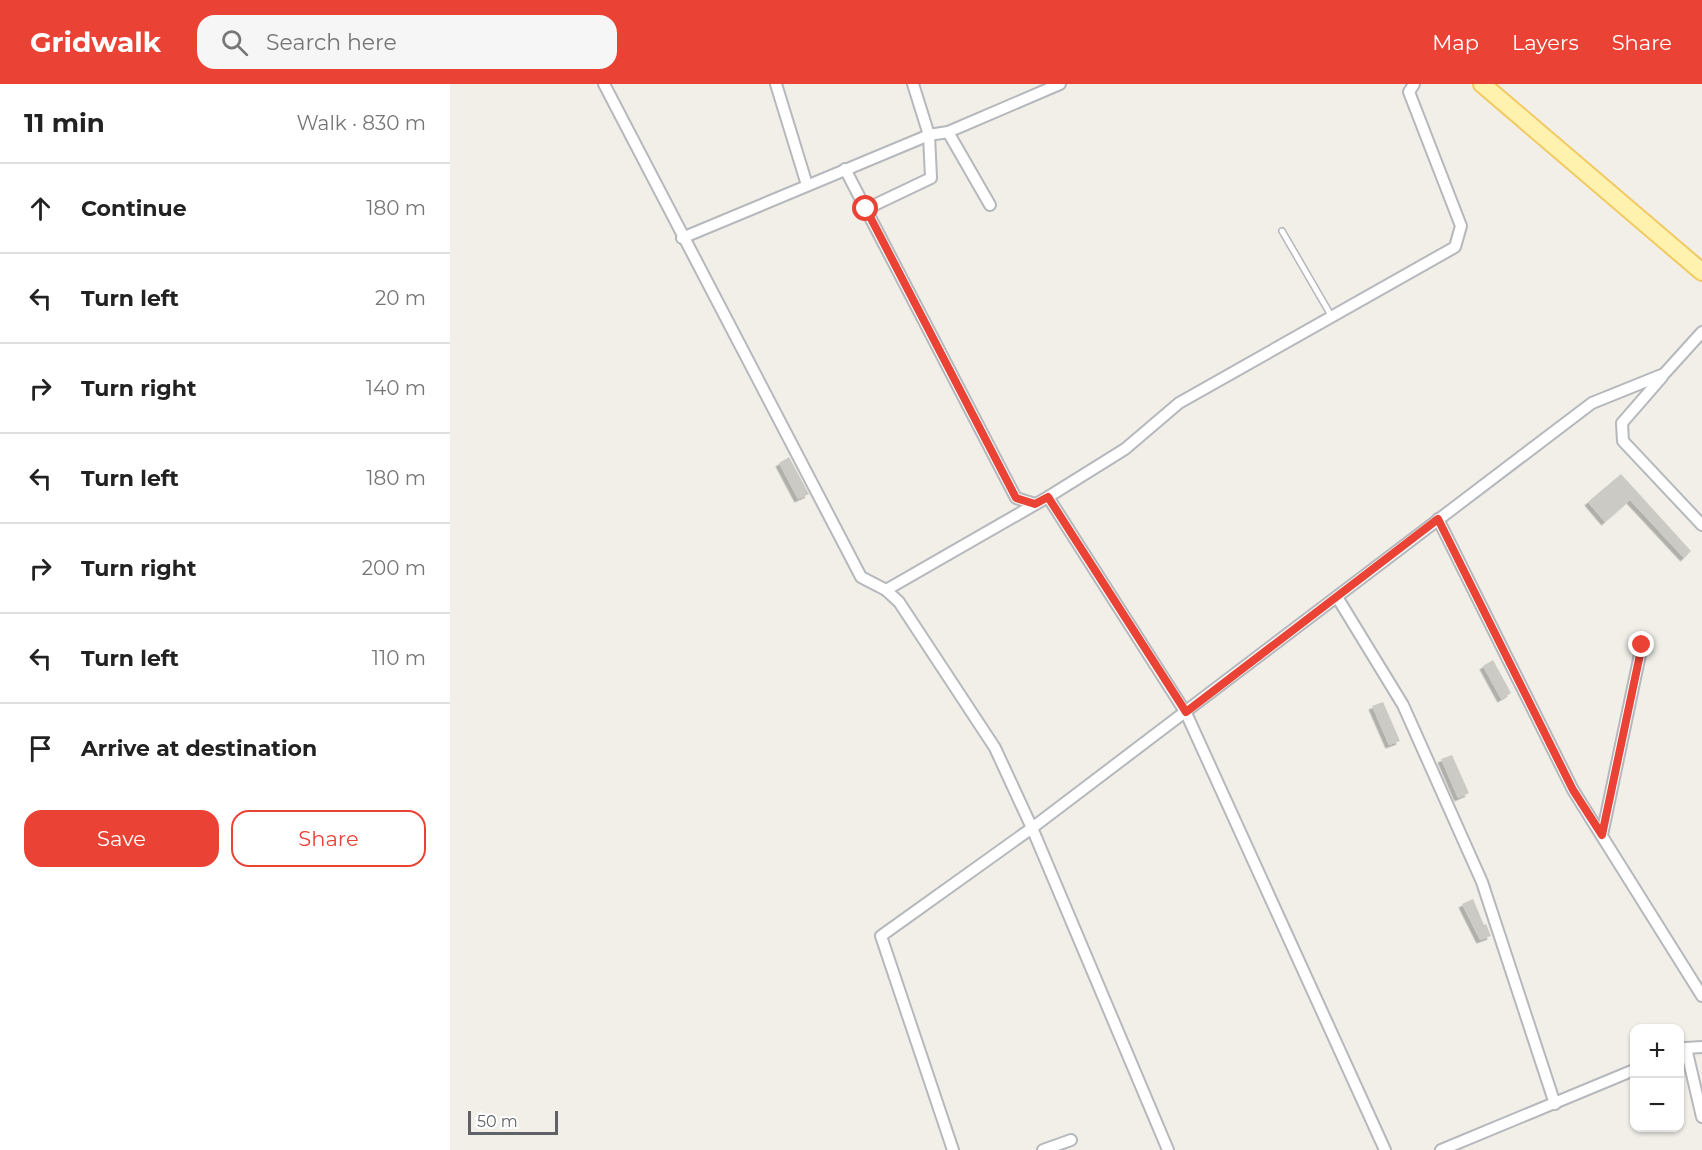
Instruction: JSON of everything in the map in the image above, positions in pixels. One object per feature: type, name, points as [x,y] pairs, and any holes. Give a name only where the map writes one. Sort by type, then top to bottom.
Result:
[{"type":"main road","points":[[1482,84],[1702,272]]},
{"type":"street","points":[[604,84],[682,238],[861,577],[886,590],[898,602],[994,748],[1032,828],[1168,1150]]},
{"type":"street","points":[[776,84],[807,185]]},
{"type":"street","points":[[866,209],[931,178],[929,135],[913,84]]},
{"type":"street","points":[[682,238],[845,169],[929,135],[948,132],[1060,84]]},
{"type":"street","points":[[886,590],[1048,497],[1125,449],[1179,403],[1455,247],[1461,226],[1409,92],[1414,84]]},
{"type":"street","points":[[948,132],[990,205]]},
{"type":"street","points":[[845,169],[1016,498],[1035,504]]},
{"type":"street","points":[[1702,332],[1622,423],[1623,441],[1702,525]]},
{"type":"street","points":[[953,1150],[881,936],[1032,828],[1592,403],[1664,374]]},
{"type":"street","points":[[1048,497],[1186,712],[1385,1150]]},
{"type":"street","points":[[1438,519],[1573,790],[1702,996]]},
{"type":"street","points":[[1337,597],[1403,705],[1482,882],[1555,1104]]},
{"type":"street","points":[[1602,835],[1642,645]]},
{"type":"street","points":[[1684,1050],[1702,1047]]},
{"type":"street","points":[[1684,1054],[1701,1113]]},
{"type":"street","points":[[1441,1150],[1468,1145],[1630,1072]]},
{"type":"street","points":[[1043,1150],[1071,1140]]},
{"type":"lane","points":[[1282,231],[1332,316]]},
{"type":"building","points":[[789,457],[809,494],[798,499],[779,463]]},
{"type":"building","points":[[1621,474],[1691,551],[1684,558],[1630,500],[1605,522],[1588,502]]},
{"type":"building","points":[[1493,660],[1511,693],[1501,699],[1483,666]]},
{"type":"building","points":[[1383,702],[1400,741],[1389,745],[1372,706]]},
{"type":"building","points":[[1452,755],[1469,793],[1458,798],[1441,759]]},
{"type":"building","points":[[1473,899],[1491,936],[1480,940],[1462,904]]},
{"type":"route","points":[[866,209],[1016,498],[1035,504],[1048,497],[1186,712],[1438,519],[1573,790],[1602,835],[1642,645]]}]
